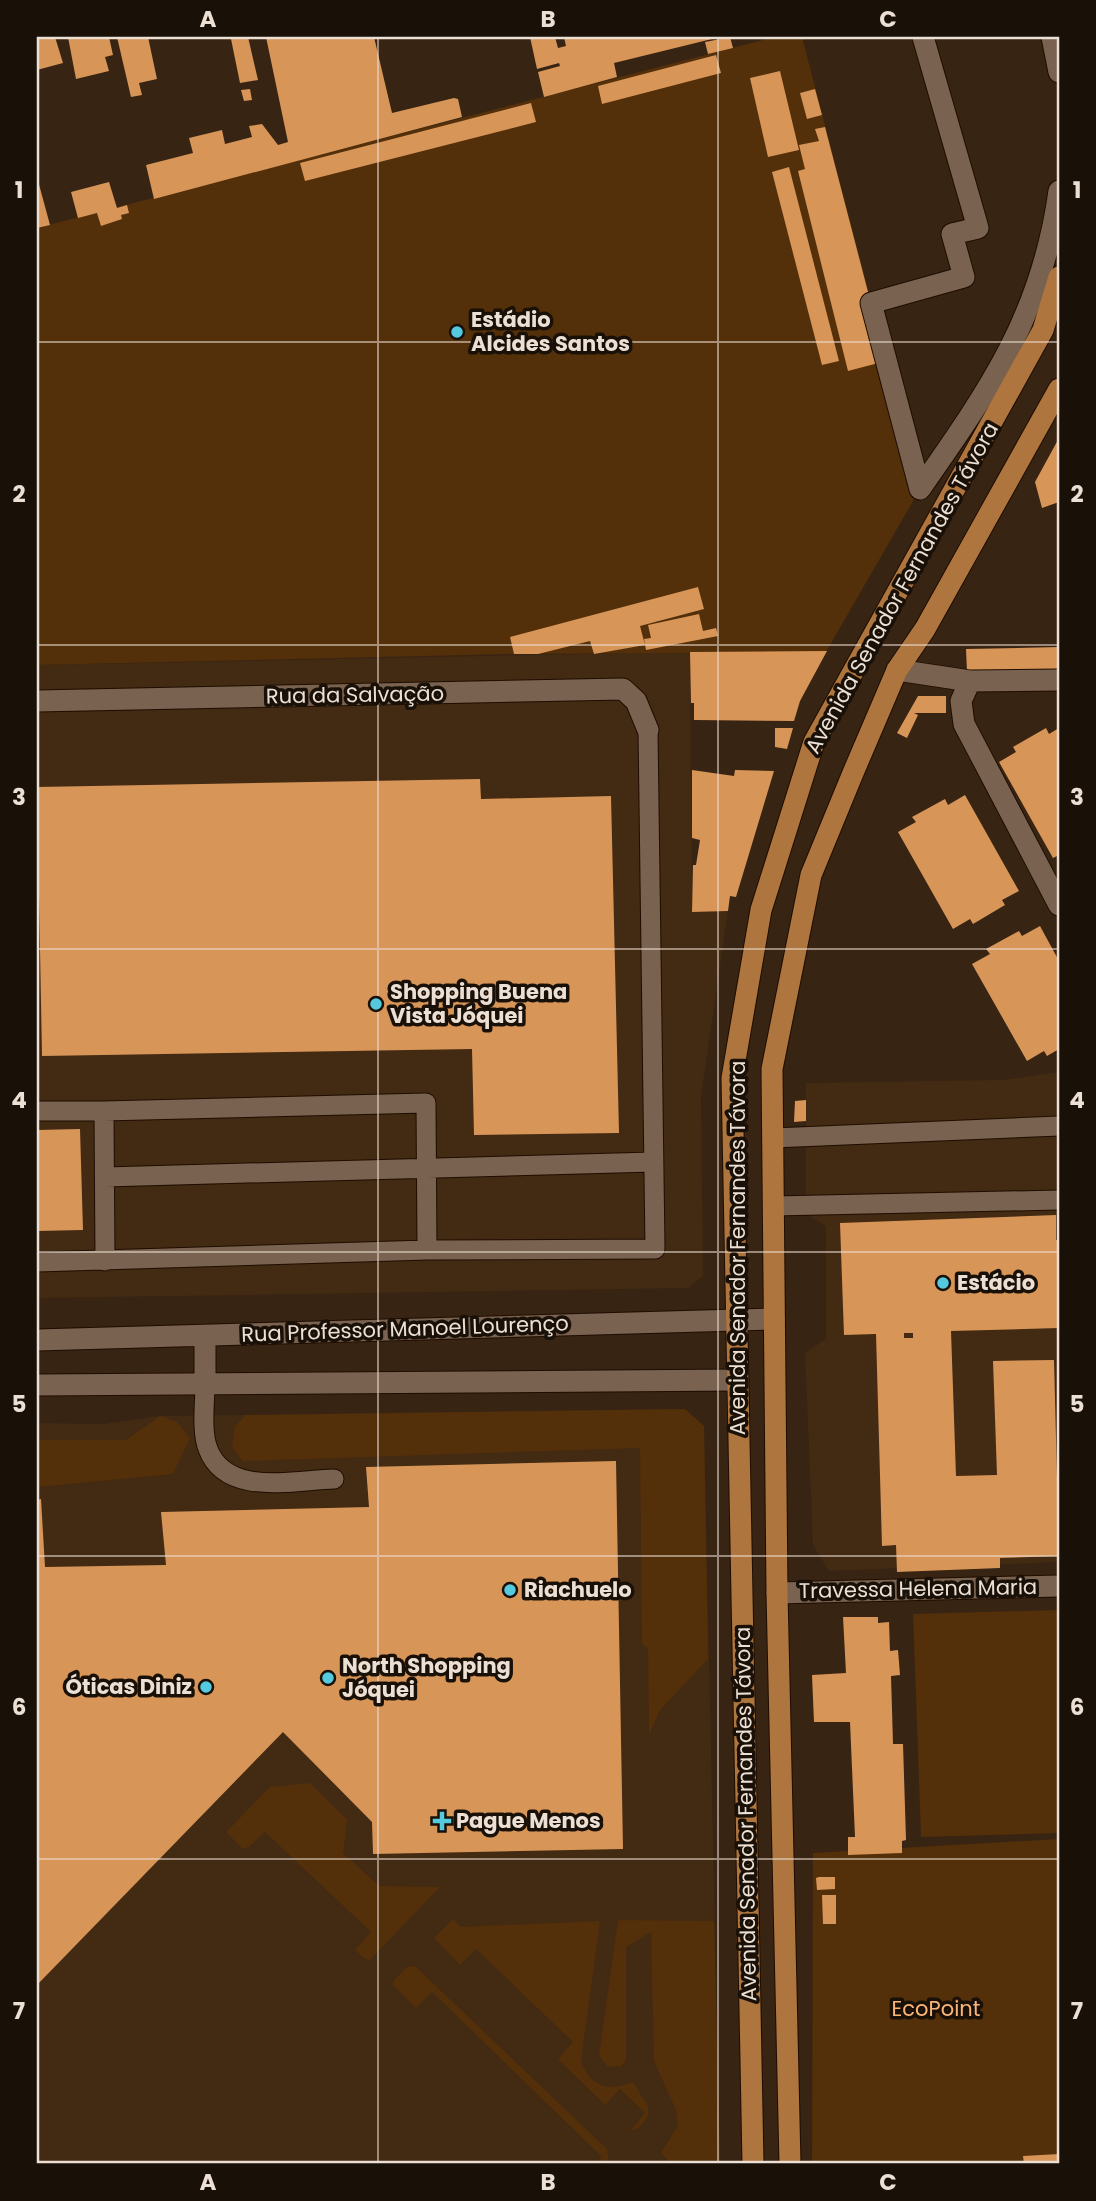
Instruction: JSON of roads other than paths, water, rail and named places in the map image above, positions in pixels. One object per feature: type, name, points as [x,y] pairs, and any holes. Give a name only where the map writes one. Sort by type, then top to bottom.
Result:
[{"type":"main road","name":"Avenida Senador Fernandes Távora","points":[[753,2164],[732,1078],[761,910],[790,811],[814,742],[1037,341],[1059,277]]},
{"type":"main road","name":"Avenida Senador Fernandes Távora","points":[[790,2164],[778,1593],[772,1069],[811,875],[897,670],[938,606],[1059,389]]},
{"type":"street","points":[[923,37],[978,228],[952,233],[964,277],[871,303],[920,489],[986,396],[1031,309],[1053,238],[1059,191]]},
{"type":"street","points":[[1052,37],[1059,72]]},
{"type":"street","points":[[897,670],[970,681],[1059,680]]},
{"type":"street","points":[[970,681],[961,701],[964,724],[1059,905]]},
{"type":"street","name":"Rua da Salvação","points":[[37,701],[623,689],[636,701],[648,730]]},
{"type":"street","name":"Rua Professor Manoel Lourenço","points":[[37,1340],[774,1319]]},
{"type":"street","points":[[205,1336],[205,1384]]},
{"type":"street","points":[[37,1385],[738,1380]]},
{"type":"street","name":"Travessa Helena Maria","points":[[778,1593],[1059,1586]]},
{"type":"lane","points":[[37,1262],[427,1250],[655,1249],[648,730]]},
{"type":"lane","points":[[37,1111],[426,1103],[427,1250]]},
{"type":"lane","points":[[104,1111],[105,1261]]},
{"type":"lane","points":[[773,1138],[1059,1126]]},
{"type":"lane","points":[[104,1177],[653,1162]]},
{"type":"lane","points":[[774,1206],[1059,1200]]},
{"type":"lane","points":[[205,1384],[206,1447],[218,1468],[244,1482],[334,1479]]},
{"type":"place","name":"Estádio Alcides Santos","points":[[457,332]]},
{"type":"place","name":"Shopping Buena Vista Jóquei","points":[[376,1004]]},
{"type":"place","name":"Estácio","points":[[943,1283]]},
{"type":"place","name":"Riachuelo","points":[[510,1590]]},
{"type":"place","name":"North Shopping Jóquei","points":[[328,1678]]},
{"type":"place","name":"Óticas Diniz","points":[[206,1687]]},
{"type":"place","name":"Pague Menos","points":[[442,1821]]},
{"type":"park label","name":"EcoPoint","points":[[936,2009]]}]
